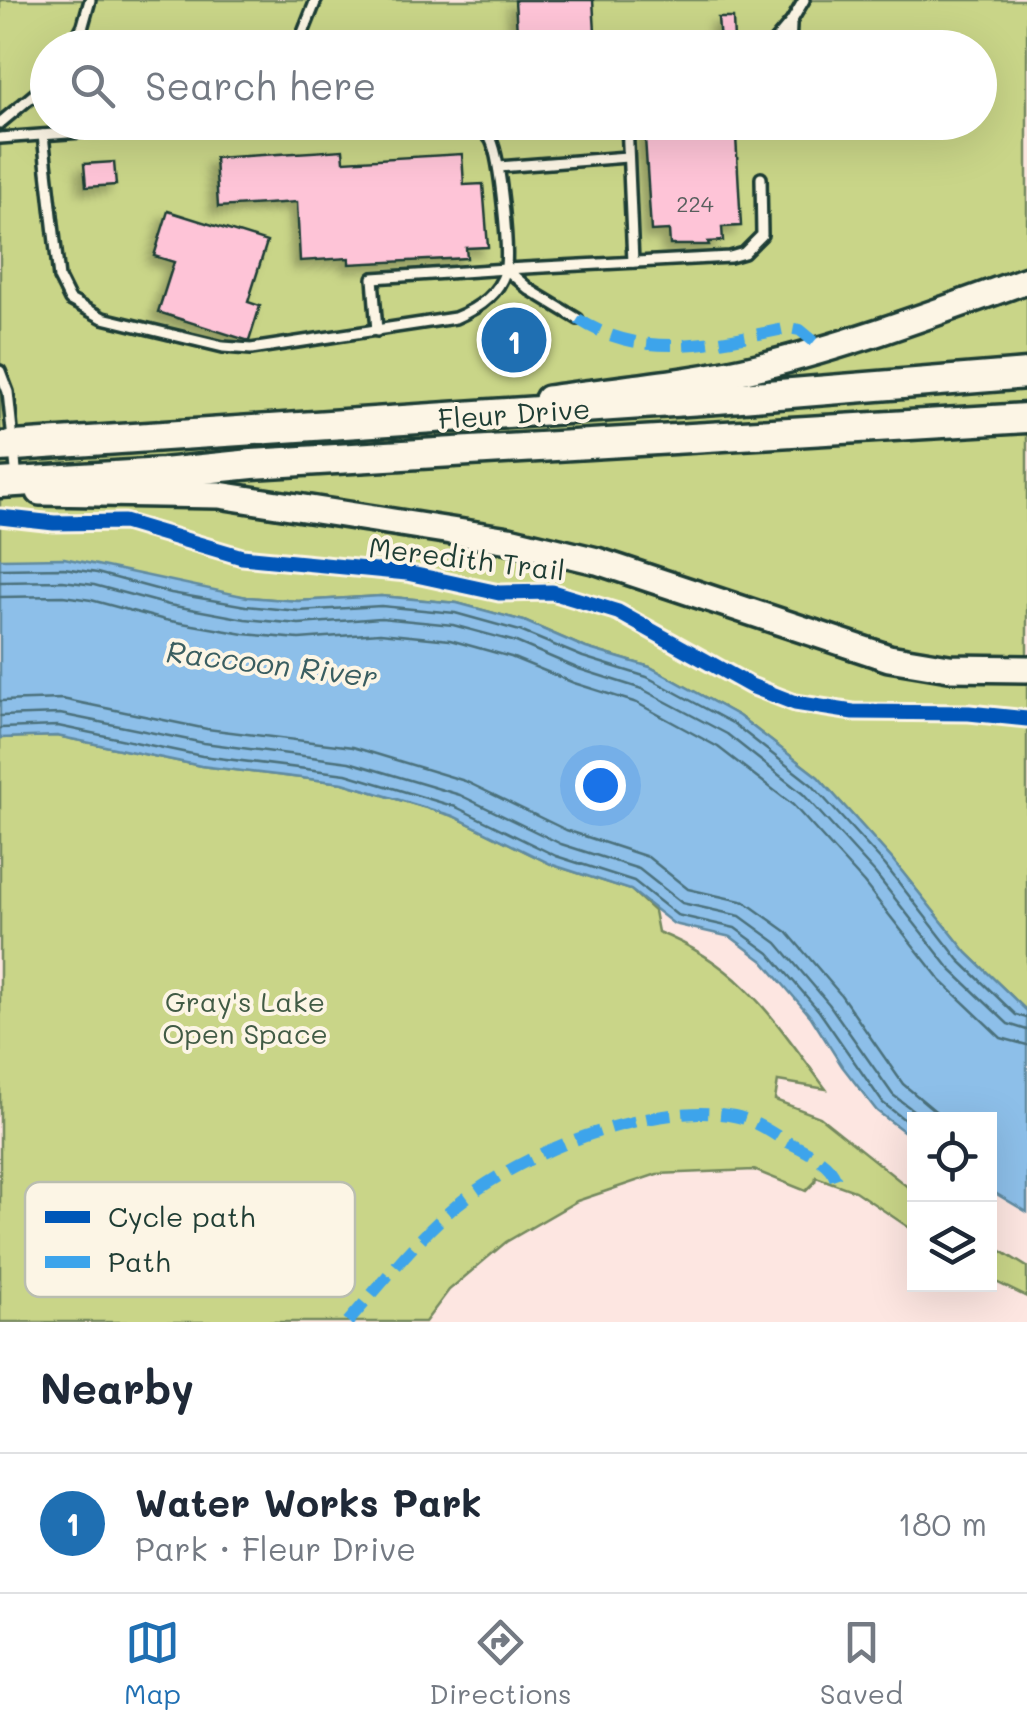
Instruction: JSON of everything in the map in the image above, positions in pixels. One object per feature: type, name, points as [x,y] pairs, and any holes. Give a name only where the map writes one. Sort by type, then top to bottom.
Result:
[{"type":"main road","points":[[386,421],[762,366],[1027,280]]},
{"type":"main road","name":"Fleur Drive","points":[[7,446],[1027,374]]},
{"type":"main road","name":"Fleur Drive","points":[[6,485],[292,461],[1027,418]]},
{"type":"main road","points":[[6,485],[220,495],[509,540],[596,561],[889,658],[949,668],[1027,669]]},
{"type":"lane","points":[[80,30],[90,0]]},
{"type":"lane","points":[[304,30],[316,0]]},
{"type":"lane","points":[[784,30],[804,0]]},
{"type":"lane","points":[[791,22],[791,30]]},
{"type":"lane","points":[[0,123],[30,98]]},
{"type":"lane","points":[[0,138],[30,136]]},
{"type":"lane","points":[[44,140],[60,278],[70,300],[120,322],[223,347],[251,349],[376,332],[456,318],[473,311],[496,290],[506,269],[500,166],[490,140]]},
{"type":"lane","points":[[627,140],[633,262]]},
{"type":"lane","points":[[500,166],[627,158]]},
{"type":"lane","points":[[376,332],[373,278],[730,257],[744,253],[762,236],[761,178]]},
{"type":"lane","points":[[506,269],[530,290],[578,319]]},
{"type":"lane","points":[[0,371],[8,392],[6,485]]},
{"type":"green space","points":[[0,0],[1027,0],[1027,1011],[967,953],[892,859],[818,777],[739,716],[650,667],[586,648],[524,621],[457,603],[381,596],[298,601],[247,597],[0,559]]},
{"type":"green space","name":"Gray's Lake Open Space","points":[[57,736],[201,766],[343,783],[453,816],[553,865],[631,890],[654,911],[658,932],[713,961],[754,997],[826,1089],[778,1081],[775,1100],[820,1117],[907,1186],[907,1226],[855,1191],[816,1177],[806,1191],[754,1170],[657,1174],[577,1201],[506,1242],[449,1290],[425,1322],[0,1322],[0,738]]},
{"type":"green space","points":[[997,1248],[1027,1267],[1027,1297],[997,1282]]},
{"type":"water","name":"Raccoon River","points":[[64,558],[247,597],[298,601],[381,596],[457,603],[524,621],[586,648],[650,667],[739,716],[818,777],[892,859],[967,953],[1027,1011],[1027,1212],[997,1194],[997,1112],[907,1112],[907,1134],[877,1111],[811,1017],[763,961],[731,937],[674,924],[631,890],[553,865],[453,816],[343,783],[201,766],[57,736],[0,738],[0,559]]},
{"type":"building","points":[[515,0],[593,0],[595,30],[517,30]]},
{"type":"building","points":[[718,18],[733,18],[734,30],[719,30]]},
{"type":"building","points":[[645,140],[736,140],[741,226],[722,227],[723,241],[708,242],[709,245],[670,245],[669,230],[651,231]]},
{"type":"building","points":[[343,150],[344,161],[462,154],[464,185],[483,184],[488,247],[466,248],[467,258],[349,264],[349,258],[300,261],[297,202],[218,207],[215,158]]},
{"type":"building","points":[[114,162],[116,185],[86,187],[84,164]]},
{"type":"building","points":[[168,211],[267,242],[248,302],[260,306],[249,341],[158,312],[174,262],[154,256]]},
{"type":"marked path","points":[[578,319],[629,341],[655,344],[708,343],[789,328],[800,330],[823,349]]},
{"type":"marked path","points":[[348,1322],[400,1261],[457,1205],[515,1167],[588,1135],[627,1123],[701,1113],[740,1117],[816,1157],[830,1169],[837,1185]]},
{"type":"cycle path","name":"Meredith Trail","points":[[0,517],[54,523],[124,522],[242,557],[407,573],[499,593],[552,592],[618,612],[751,686],[795,703],[853,712],[969,713],[1027,719]]},
{"type":"place","name":"Water Works Park","points":[[514,340]]}]
